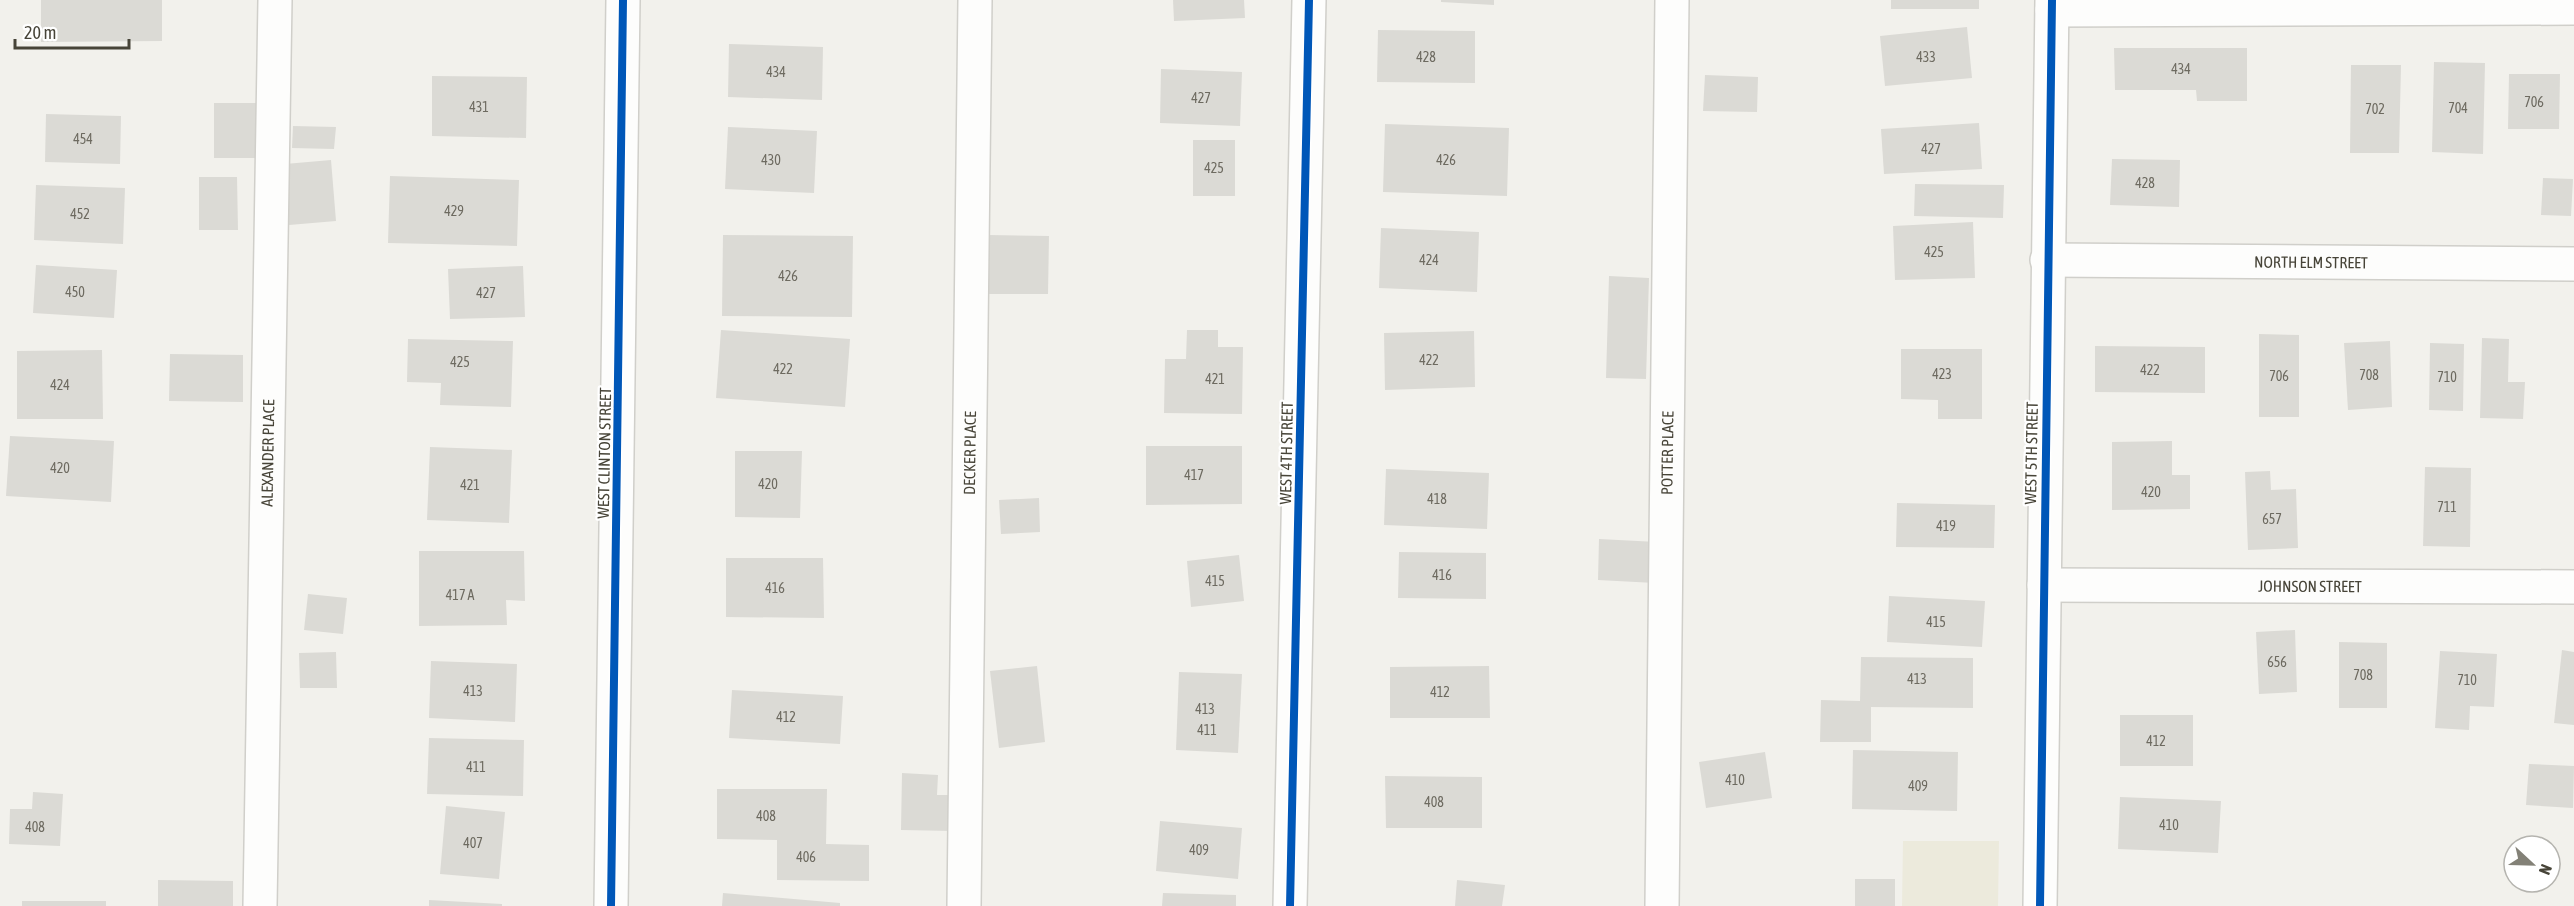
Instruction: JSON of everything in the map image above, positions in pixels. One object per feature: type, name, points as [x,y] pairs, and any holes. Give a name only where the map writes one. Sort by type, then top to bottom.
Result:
[{"type":"street","name":"ALEXANDER PLACE","points":[[260,906],[275,0]]},
{"type":"street","name":"WEST CLINTON STREET","points":[[612,906],[623,0]]},
{"type":"street","name":"DECKER PLACE","points":[[964,906],[975,0]]},
{"type":"street","name":"WEST 4TH STREET","points":[[1290,906],[1309,0]]},
{"type":"street","name":"POTTER PLACE","points":[[1662,906],[1672,0]]},
{"type":"street","points":[[2052,5],[2574,8]]},
{"type":"street","name":"WEST 5TH STREET","points":[[2040,906],[2052,5]]},
{"type":"street","name":"NORTH ELM STREET","points":[[2047,260],[2574,264]]},
{"type":"street","name":"JOHNSON STREET","points":[[2044,585],[2574,587]]},
{"type":"shaded area","points":[[1903,841],[1999,841],[1998,906],[1902,906]]},
{"type":"building","points":[[41,0],[162,0],[162,41],[41,42]]},
{"type":"building","points":[[1173,0],[1244,0],[1245,18],[1174,21]]},
{"type":"building","points":[[1441,0],[1494,0],[1494,5],[1441,2]]},
{"type":"building","points":[[1891,0],[1979,0],[1979,9],[1891,9]]},
{"type":"building","points":[[1967,27],[1972,78],[1885,86],[1880,36]]},
{"type":"building","points":[[1378,30],[1475,31],[1475,83],[1377,82]]},
{"type":"building","points":[[729,44],[823,47],[822,100],[728,97]]},
{"type":"building","points":[[2114,48],[2247,48],[2247,101],[2197,101],[2196,90],[2115,90]]},
{"type":"building","points":[[2434,62],[2485,63],[2483,154],[2432,152]]},
{"type":"building","points":[[2351,65],[2401,65],[2399,153],[2350,153]]},
{"type":"building","points":[[1161,69],[1242,72],[1240,126],[1160,123]]},
{"type":"building","points":[[2509,74],[2560,74],[2559,129],[2508,129]]},
{"type":"building","points":[[1705,75],[1758,77],[1757,112],[1703,111]]},
{"type":"building","points":[[432,76],[527,77],[526,138],[432,136]]},
{"type":"building","points":[[214,103],[258,103],[258,158],[214,158]]},
{"type":"building","points":[[46,114],[121,116],[120,164],[45,162]]},
{"type":"building","points":[[1979,123],[1982,169],[1884,174],[1881,129]]},
{"type":"building","points":[[1385,124],[1509,128],[1507,196],[1383,192]]},
{"type":"building","points":[[293,126],[336,127],[334,149],[292,148]]},
{"type":"building","points":[[728,127],[817,131],[814,193],[725,189]]},
{"type":"building","points":[[1193,140],[1235,140],[1235,196],[1193,196]]},
{"type":"building","points":[[2112,159],[2180,160],[2179,207],[2110,205]]},
{"type":"building","points":[[331,160],[336,221],[289,225],[285,164]]},
{"type":"building","points":[[390,176],[519,180],[517,246],[388,243]]},
{"type":"building","points":[[199,177],[237,177],[238,230],[199,230]]},
{"type":"building","points":[[2543,178],[2573,179],[2571,216],[2541,215]]},
{"type":"building","points":[[1915,184],[2004,185],[2003,218],[1914,216]]},
{"type":"building","points":[[36,185],[125,188],[123,244],[34,240]]},
{"type":"building","points":[[1973,222],[1975,278],[1895,280],[1893,226]]},
{"type":"building","points":[[1381,228],[1479,232],[1477,292],[1379,288]]},
{"type":"building","points":[[723,235],[853,236],[852,317],[722,316]]},
{"type":"building","points":[[988,235],[1049,236],[1048,294],[988,294]]},
{"type":"building","points":[[36,265],[117,270],[114,318],[33,313]]},
{"type":"building","points":[[523,266],[525,317],[450,319],[448,269]]},
{"type":"building","points":[[1609,276],[1649,278],[1646,379],[1606,378]]},
{"type":"building","points":[[721,330],[850,339],[845,407],[716,398]]},
{"type":"building","points":[[1187,330],[1218,330],[1218,347],[1243,347],[1242,414],[1164,413],[1165,359],[1186,359]]},
{"type":"building","points":[[1474,331],[1475,387],[1385,390],[1384,333]]},
{"type":"building","points":[[2259,334],[2299,335],[2299,417],[2259,417]]},
{"type":"building","points":[[2482,338],[2509,339],[2508,382],[2525,382],[2523,419],[2480,418]]},
{"type":"building","points":[[408,339],[513,341],[511,407],[440,405],[441,383],[407,382]]},
{"type":"building","points":[[2390,341],[2392,407],[2348,410],[2344,343]]},
{"type":"building","points":[[2430,343],[2464,344],[2463,411],[2429,410]]},
{"type":"building","points":[[2095,346],[2205,347],[2205,393],[2095,392]]},
{"type":"building","points":[[1901,349],[1982,349],[1982,419],[1938,419],[1938,400],[1901,399]]},
{"type":"building","points":[[102,350],[103,419],[17,419],[17,351]]},
{"type":"building","points":[[170,354],[243,355],[243,402],[169,401]]},
{"type":"building","points":[[10,436],[114,441],[111,502],[6,496]]},
{"type":"building","points":[[2172,441],[2172,475],[2190,475],[2190,509],[2112,510],[2112,442]]},
{"type":"building","points":[[1146,446],[1242,446],[1242,504],[1146,505]]},
{"type":"building","points":[[430,447],[512,450],[509,523],[427,520]]},
{"type":"building","points":[[735,451],[802,451],[800,518],[735,517]]},
{"type":"building","points":[[2425,467],[2471,468],[2470,547],[2423,546]]},
{"type":"building","points":[[1386,469],[1489,473],[1487,529],[1384,525]]},
{"type":"building","points":[[2270,471],[2271,490],[2296,489],[2298,548],[2248,550],[2245,472]]},
{"type":"building","points":[[1039,498],[1040,532],[1001,534],[999,500]]},
{"type":"building","points":[[1897,503],[1995,505],[1994,548],[1896,547]]},
{"type":"building","points":[[1599,539],[1657,542],[1655,583],[1598,580]]},
{"type":"building","points":[[419,551],[524,551],[525,601],[506,600],[507,625],[419,626]]},
{"type":"building","points":[[1399,552],[1486,553],[1486,599],[1398,598]]},
{"type":"building","points":[[1239,555],[1244,601],[1191,607],[1187,561]]},
{"type":"building","points":[[726,558],[823,558],[824,618],[726,617]]},
{"type":"building","points":[[308,594],[347,598],[343,634],[304,630]]},
{"type":"building","points":[[1889,596],[1985,601],[1982,647],[1887,642]]},
{"type":"building","points":[[2295,630],[2297,692],[2259,694],[2256,632]]},
{"type":"building","points":[[2339,642],[2387,643],[2387,708],[2339,708]]},
{"type":"building","points":[[2562,650],[2574,652],[2574,725],[2554,723]]},
{"type":"building","points":[[2440,651],[2497,654],[2494,707],[2470,706],[2469,730],[2435,728]]},
{"type":"building","points":[[336,652],[337,688],[300,688],[299,653]]},
{"type":"building","points":[[1861,657],[1973,658],[1973,708],[1871,707],[1871,742],[1820,742],[1821,700],[1860,701]]},
{"type":"building","points":[[431,661],[517,664],[515,722],[429,718]]},
{"type":"building","points":[[1037,666],[1045,742],[999,748],[990,671]]},
{"type":"building","points":[[1489,666],[1490,718],[1390,718],[1390,667]]},
{"type":"building","points":[[1179,672],[1242,674],[1238,753],[1176,750]]},
{"type":"building","points":[[732,690],[843,696],[840,744],[729,738]]},
{"type":"building","points":[[2120,715],[2193,715],[2193,766],[2120,766]]},
{"type":"building","points":[[429,738],[524,740],[523,796],[427,794]]},
{"type":"building","points":[[1853,750],[1958,752],[1957,811],[1852,809]]},
{"type":"building","points":[[1765,752],[1772,798],[1706,808],[1699,762]]},
{"type":"building","points":[[2529,764],[2574,766],[2573,808],[2526,805]]},
{"type":"building","points":[[902,773],[938,775],[937,795],[955,795],[954,831],[901,830]]},
{"type":"building","points":[[1385,776],[1482,777],[1482,828],[1386,828]]},
{"type":"building","points":[[717,789],[827,789],[826,844],[869,845],[869,881],[777,880],[777,840],[717,839]]},
{"type":"building","points":[[33,792],[63,794],[60,846],[9,844],[10,809],[32,809]]},
{"type":"building","points":[[2120,797],[2221,801],[2218,853],[2118,849]]},
{"type":"building","points":[[446,806],[505,812],[499,879],[440,874]]},
{"type":"building","points":[[1160,821],[1242,828],[1238,879],[1156,871]]},
{"type":"building","points":[[1855,879],[1895,879],[1895,906],[1855,906]]},
{"type":"building","points":[[158,880],[233,881],[233,906],[158,906]]},
{"type":"building","points":[[1457,880],[1505,885],[1502,906],[1455,906]]},
{"type":"building","points":[[723,893],[840,903],[840,906],[722,906]]},
{"type":"building","points":[[1163,893],[1236,895],[1236,906],[1162,906]]},
{"type":"building","points":[[429,900],[502,904],[502,906],[429,906]]},
{"type":"building","points":[[22,901],[106,901],[106,906],[22,906]]},
{"type":"cycle path","points":[[611,906],[623,0]]},
{"type":"cycle path","points":[[1290,906],[1309,0]]},
{"type":"cycle path","points":[[2040,906],[2052,0]]}]
